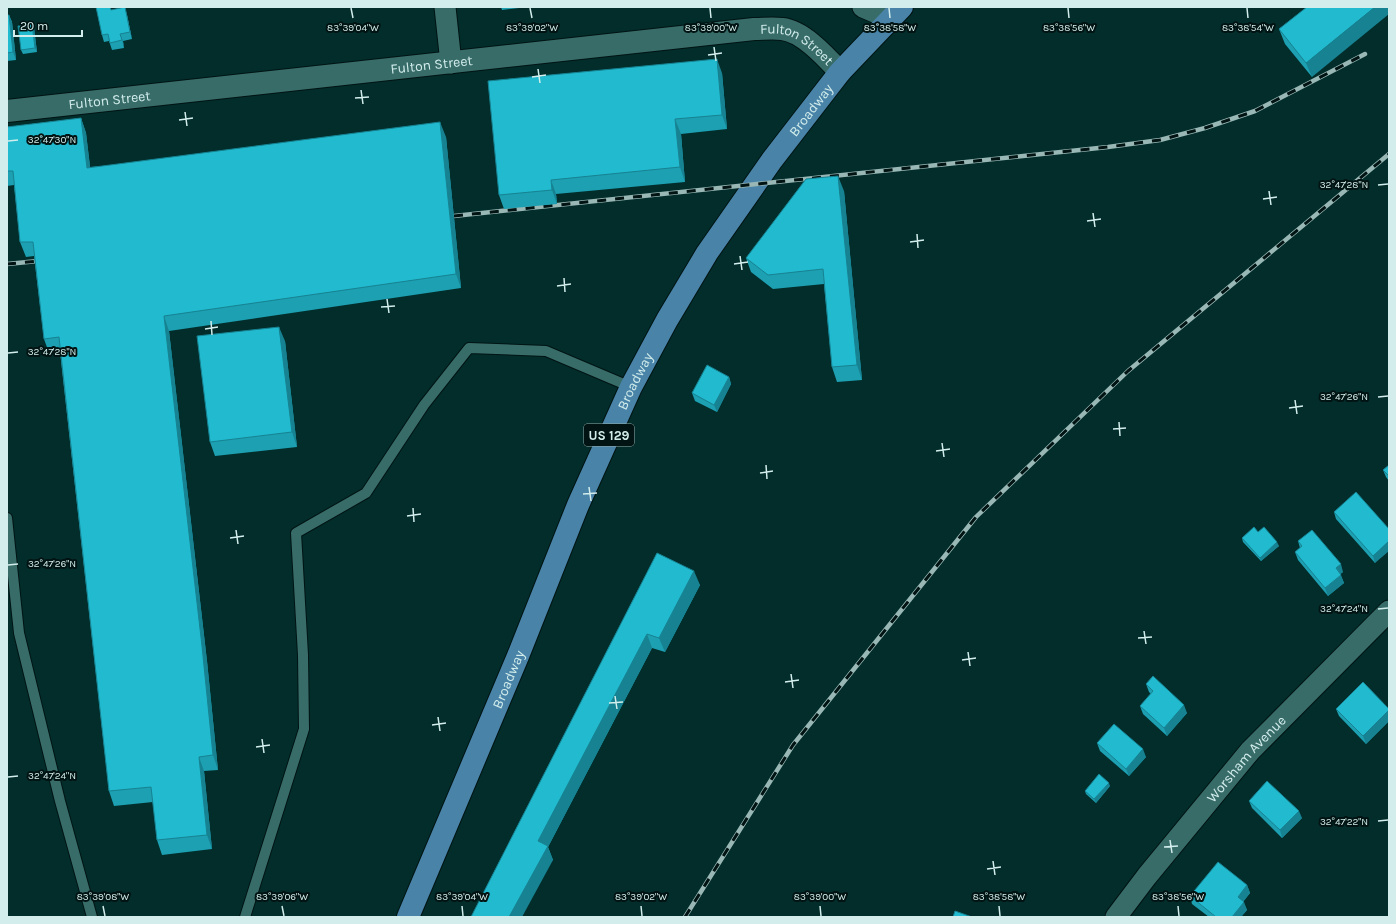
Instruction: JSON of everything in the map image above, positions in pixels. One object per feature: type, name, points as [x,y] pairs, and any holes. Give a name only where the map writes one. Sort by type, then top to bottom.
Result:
[{"type":"main road","name":"Broadway","points":[[408,917],[515,663],[578,505],[631,387],[667,320],[707,253],[772,160],[840,72],[896,13]]},
{"type":"street","points":[[445,7],[451,63]]},
{"type":"street","points":[[864,7],[896,13]]},
{"type":"street","name":"Fulton Street","points":[[7,110],[746,30],[783,29],[805,38],[840,72]]},
{"type":"street","name":"Worsham Avenue","points":[[1116,917],[1147,876],[1250,751],[1389,611]]},
{"type":"lane","points":[[244,917],[304,729],[296,533],[366,494],[424,405],[469,348],[546,351],[631,387]]},
{"type":"lane","points":[[7,518],[19,633],[60,801],[92,917]]},
{"type":"building","points":[[96,7],[110,7],[111,10],[125,7],[130,32],[120,34],[122,40],[110,43],[108,34],[102,35]]},
{"type":"building","points":[[1307,7],[1375,7],[1306,63],[1279,29]]},
{"type":"building","points":[[7,15],[9,15],[13,52],[7,53]]},
{"type":"building","points":[[32,24],[35,48],[21,50],[18,26]]},
{"type":"building","points":[[717,59],[722,115],[675,119],[680,167],[551,180],[552,190],[499,195],[488,81]]},
{"type":"building","points":[[81,118],[87,168],[440,122],[456,274],[164,316],[213,755],[199,757],[207,835],[157,840],[151,787],[109,791],[59,337],[44,339],[33,242],[20,242],[13,171],[7,171],[7,127]]},
{"type":"building","points":[[838,176],[857,365],[832,367],[823,269],[768,275],[746,258],[806,179]]},
{"type":"building","points":[[279,327],[292,432],[210,442],[197,336]]},
{"type":"building","points":[[707,365],[729,377],[714,405],[692,393]]},
{"type":"building","points":[[1389,465],[1389,476],[1383,470]]},
{"type":"building","points":[[1356,492],[1389,529],[1389,541],[1373,556],[1334,512]]},
{"type":"building","points":[[1254,527],[1258,532],[1264,527],[1277,542],[1260,558],[1242,538]]},
{"type":"building","points":[[1312,530],[1341,564],[1336,568],[1341,575],[1325,588],[1295,552],[1302,546],[1298,541]]},
{"type":"building","points":[[657,553],[694,571],[659,638],[647,634],[538,841],[548,846],[509,917],[471,917]]},
{"type":"building","points":[[1153,676],[1184,705],[1164,728],[1140,706],[1153,691],[1146,684]]},
{"type":"building","points":[[1363,682],[1389,710],[1363,736],[1336,709]]},
{"type":"building","points":[[1114,724],[1143,749],[1126,769],[1097,743]]},
{"type":"building","points":[[1099,774],[1109,783],[1094,799],[1085,791]]},
{"type":"building","points":[[1267,781],[1299,811],[1280,830],[1249,801]]},
{"type":"building","points":[[1218,862],[1247,885],[1238,897],[1244,902],[1232,917],[1216,917],[1190,896]]},
{"type":"building","points":[[955,911],[972,917],[953,917]]},
{"type":"railway","points":[[454,216],[1108,147],[1160,140],[1205,128],[1255,111],[1365,54]]},
{"type":"railway","points":[[685,917],[793,745],[976,517],[1128,371],[1389,154]]},
{"type":"railway","points":[[7,264],[38,261]]}]
